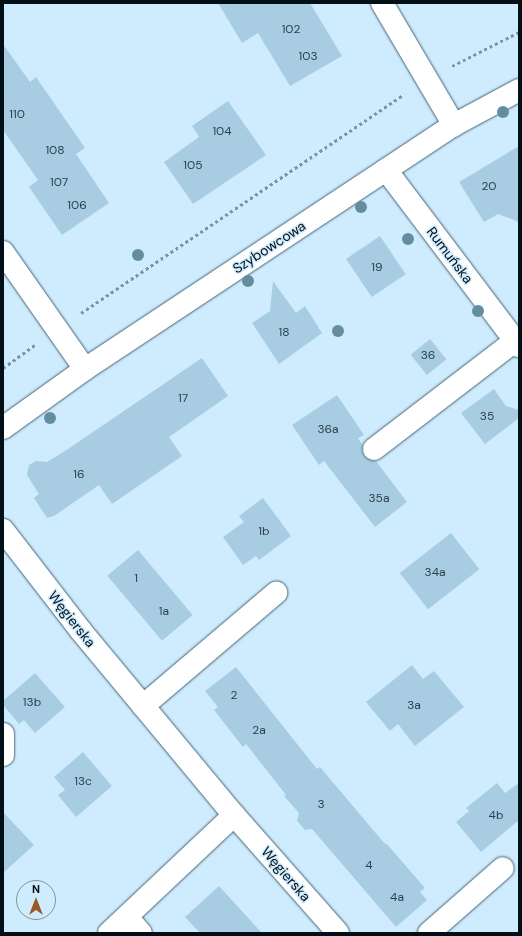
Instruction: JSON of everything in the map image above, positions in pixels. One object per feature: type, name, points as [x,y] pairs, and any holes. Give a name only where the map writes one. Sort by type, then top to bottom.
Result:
[{"type":"street","points":[[382,3],[454,125]]},
{"type":"street","name":"Szybowcowa","points":[[3,428],[85,369],[454,125],[519,90]]},
{"type":"street","name":"Rumuńska","points":[[374,449],[517,343],[386,170]]},
{"type":"street","points":[[3,252],[56,330],[85,369]]},
{"type":"street","name":"Węgierska","points":[[3,530],[81,631],[143,706],[234,815],[338,933]]},
{"type":"street","points":[[143,706],[276,593]]},
{"type":"street","points":[[3,734],[3,755]]},
{"type":"street","points":[[109,933],[234,815]]},
{"type":"street","points":[[429,933],[503,868]]},
{"type":"street","points":[[127,917],[141,933]]},
{"type":"path","points":[[3,368],[56,330],[426,79],[519,32]]},
{"type":"building","points":[[218,3],[310,3],[342,56],[290,86],[258,33],[242,43]]},
{"type":"building","points":[[3,44],[30,82],[36,77],[85,148],[76,154],[109,203],[62,235],[29,187],[38,180],[3,130]]},
{"type":"building","points":[[228,101],[266,155],[193,204],[164,162],[199,137],[192,126]]},
{"type":"building","points":[[519,146],[519,222],[498,214],[484,222],[459,182]]},
{"type":"building","points":[[380,236],[406,274],[372,297],[346,259]]},
{"type":"building","points":[[273,281],[296,313],[305,306],[322,333],[279,364],[252,323],[270,311]]},
{"type":"building","points":[[430,339],[446,359],[427,375],[411,355]]},
{"type":"building","points":[[202,358],[228,396],[169,437],[182,456],[112,504],[99,485],[54,516],[47,518],[34,498],[39,494],[27,475],[29,465],[36,461],[47,462],[65,451]]},
{"type":"building","points":[[494,389],[506,406],[519,410],[519,418],[485,444],[461,413]]},
{"type":"building","points":[[337,395],[364,435],[358,438],[362,444],[364,456],[376,461],[407,502],[375,527],[324,461],[319,465],[292,425]]},
{"type":"building","points":[[263,498],[291,536],[259,560],[256,556],[243,565],[223,537],[244,522],[239,516]]},
{"type":"building","points":[[451,533],[479,569],[428,609],[400,573]]},
{"type":"building","points":[[138,550],[193,615],[162,641],[107,576]]},
{"type":"building","points":[[412,665],[423,679],[434,671],[464,707],[415,746],[398,724],[390,731],[366,702]]},
{"type":"building","points":[[236,667],[317,769],[320,767],[385,844],[386,843],[425,888],[420,892],[427,900],[396,927],[312,829],[305,830],[297,821],[299,813],[284,796],[286,795],[246,744],[243,747],[214,710],[218,707],[205,691]]},
{"type":"building","points":[[35,673],[65,707],[35,733],[24,720],[19,724],[3,705],[3,701]]},
{"type":"building","points":[[83,752],[112,786],[76,817],[58,795],[65,790],[54,777]]},
{"type":"building","points":[[497,783],[505,793],[519,783],[519,820],[481,852],[456,822],[469,811],[466,808]]},
{"type":"building","points":[[3,812],[34,845],[3,873]]},
{"type":"building","points":[[219,886],[262,933],[200,933],[185,917]]}]
